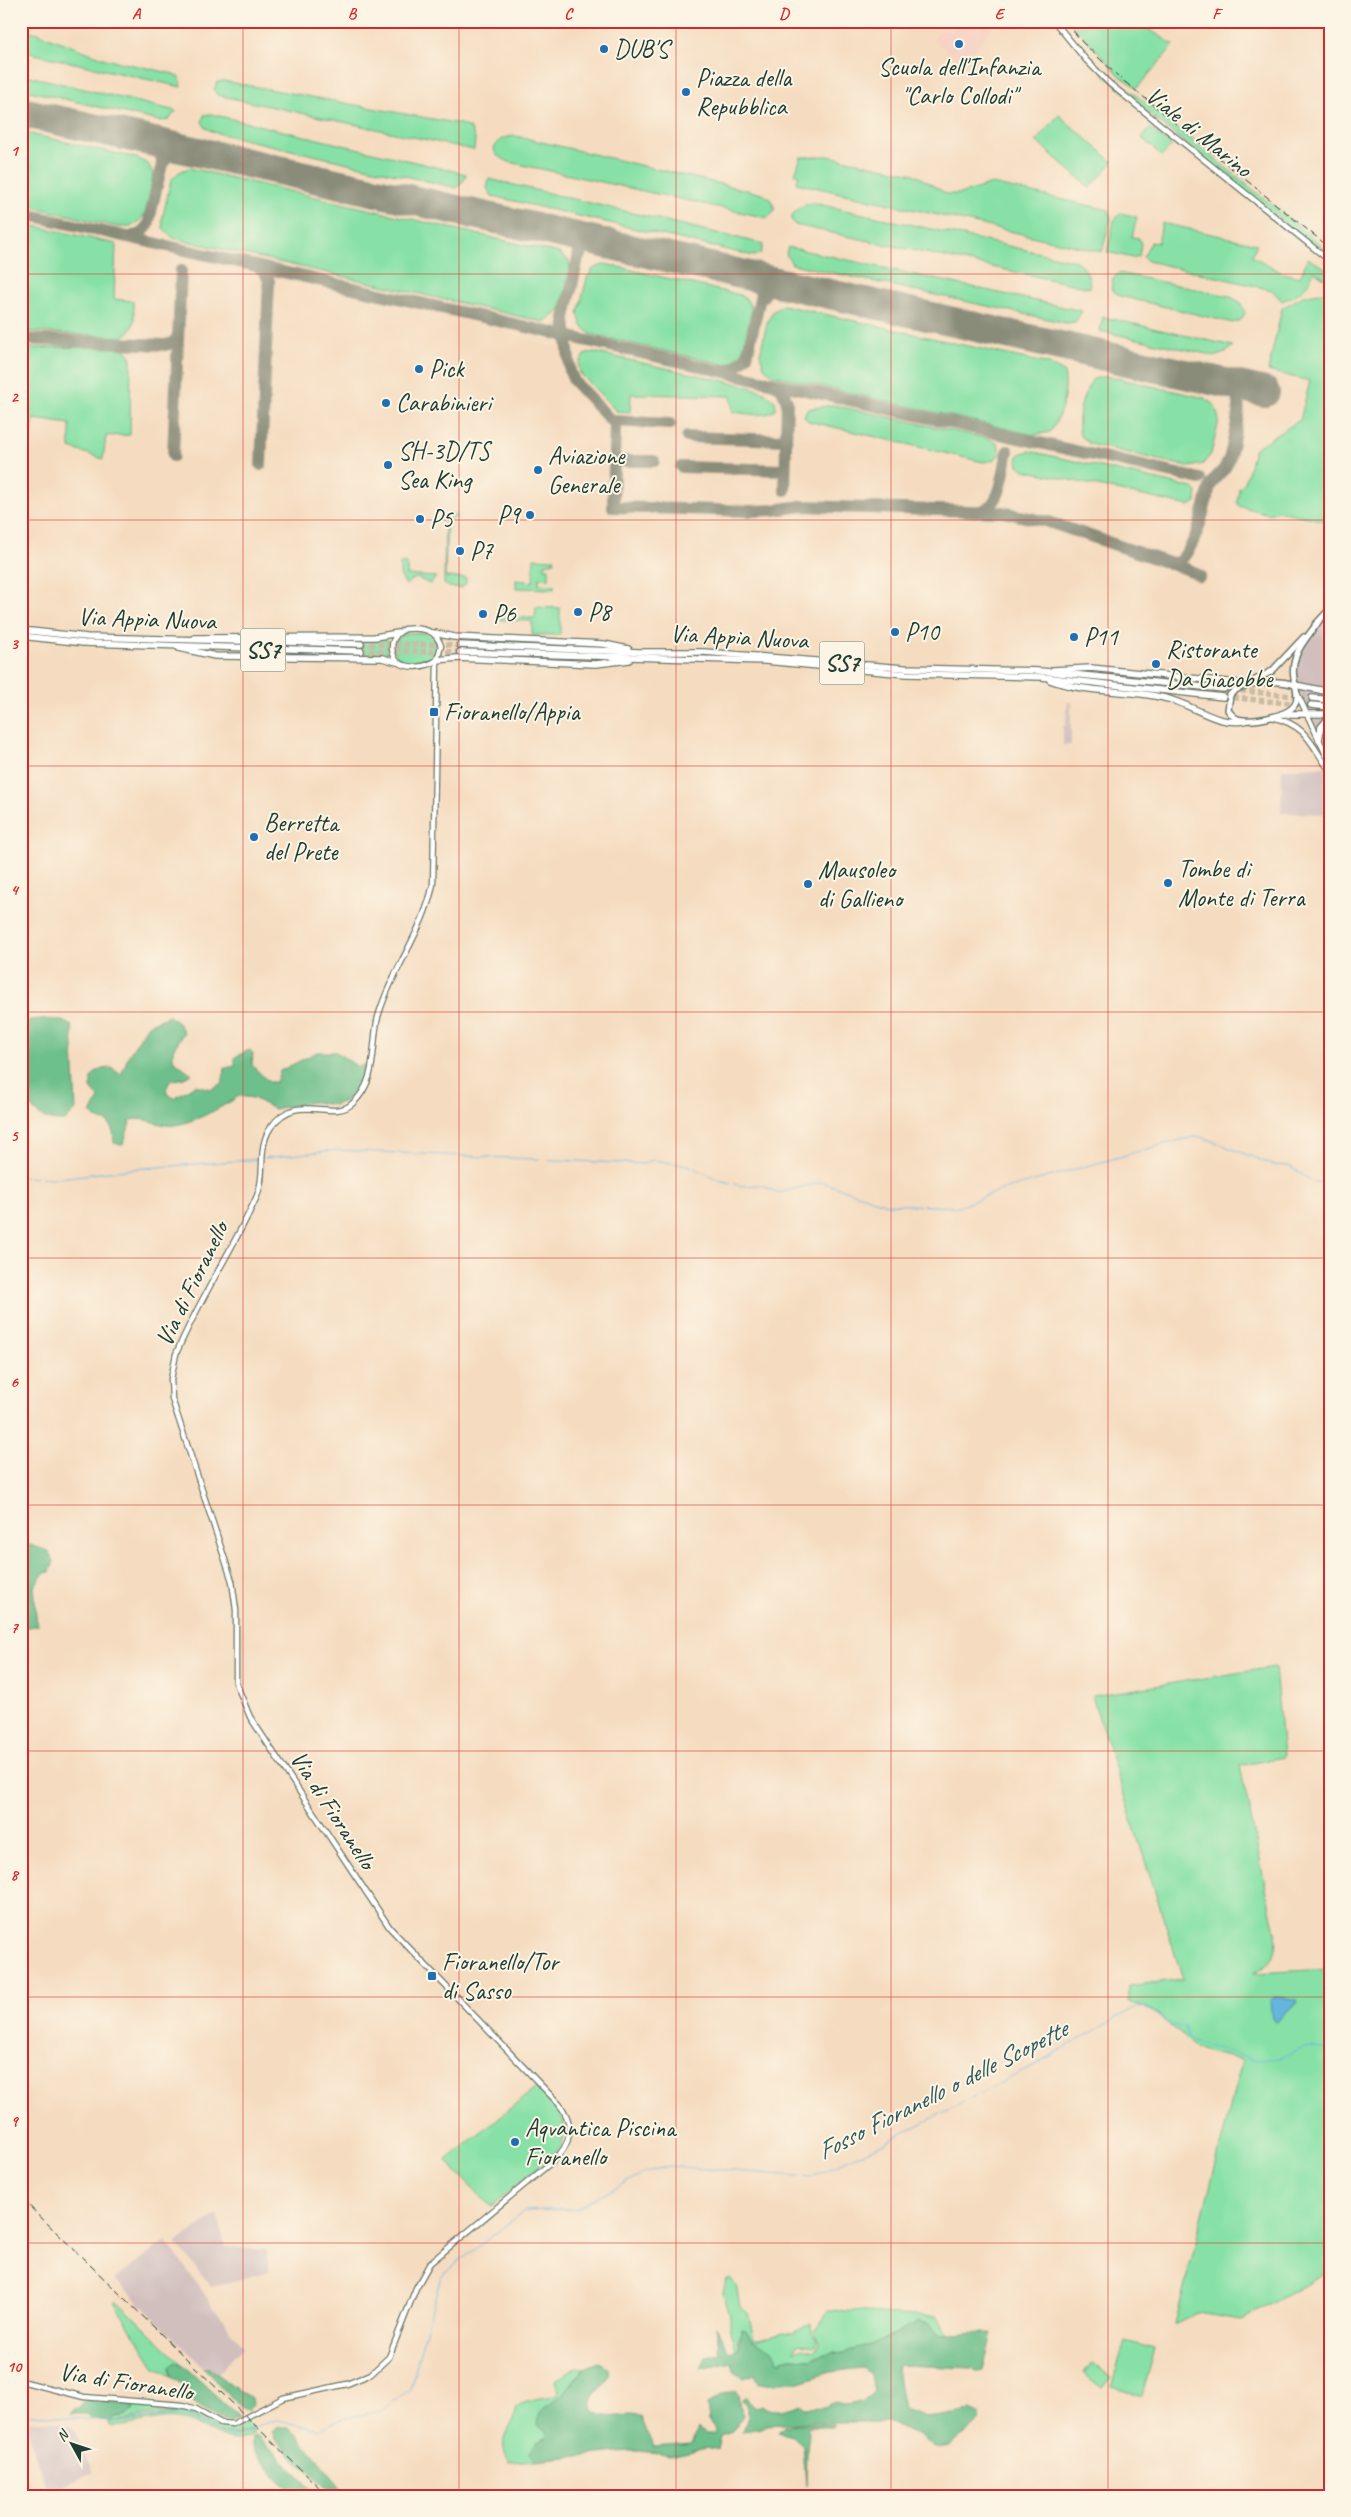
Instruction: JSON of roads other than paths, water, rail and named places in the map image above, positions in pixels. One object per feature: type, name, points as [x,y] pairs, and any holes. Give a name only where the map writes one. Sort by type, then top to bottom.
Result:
[{"type":"main road","points":[[1244,721],[1232,716],[1228,710],[1227,701],[1234,691],[1272,671],[1330,609]]},
{"type":"main road","points":[[1282,714],[1294,706],[1297,692],[1293,669],[1295,656],[1317,624]]},
{"type":"main road","name":"Via Appia Nuova","points":[[21,630],[87,638],[168,642],[257,650],[361,651]]},
{"type":"main road","points":[[168,642],[205,636],[375,637],[398,633]]},
{"type":"main road","points":[[434,633],[454,637],[602,644],[639,655]]},
{"type":"main road","name":"Via Appia Nuova","points":[[21,636],[84,643],[361,644]]},
{"type":"main road","points":[[168,642],[215,656],[382,658],[396,662]]},
{"type":"main road","name":"Via Appia Nuova","points":[[460,645],[639,655]]},
{"type":"main road","name":"Via Appia Nuova","points":[[460,652],[639,655],[704,652],[904,668],[1041,674],[1224,689]]},
{"type":"main road","points":[[437,660],[457,658],[599,664],[639,655]]},
{"type":"main road","points":[[1041,674],[1088,668],[1248,684],[1279,682],[1330,692]]},
{"type":"main road","points":[[1041,674],[1078,688],[1170,700],[1224,721],[1244,721],[1282,714],[1306,713],[1330,716]]},
{"type":"main road","name":"Via Appia Nuova","points":[[1041,674],[1223,697]]},
{"type":"main road","points":[[1312,698],[1330,700]]},
{"type":"main road","points":[[1311,705],[1330,707]]},
{"type":"main road","points":[[1319,740],[1321,727],[1330,716]]},
{"type":"street","name":"Viale di Marino","points":[[1054,21],[1086,60],[1110,84],[1330,261]]},
{"type":"street","points":[[416,629],[434,633],[441,646],[437,660],[423,666],[405,666],[396,662],[391,646],[398,633],[416,629]]},
{"type":"street","name":"Via di Fioranello","points":[[21,2381],[84,2397],[182,2405],[193,2408],[227,2425],[241,2422],[283,2398],[356,2382],[376,2370],[389,2357],[416,2288],[430,2263],[553,2161],[565,2149],[569,2138],[569,2121],[559,2104],[409,1949],[381,1917],[250,1717],[238,1691],[235,1674],[236,1610],[232,1581],[172,1399],[171,1378],[176,1354],[257,1195],[261,1183],[262,1146],[270,1127],[284,1114],[310,1107],[340,1109],[348,1106],[360,1095],[372,1068],[375,1032],[382,1007],[428,905],[433,884],[437,660]]},
{"type":"street","points":[[423,666],[432,670],[438,678]]},
{"type":"street","points":[[1297,692],[1330,763]]},
{"type":"street","points":[[1270,717],[1290,722],[1299,728],[1310,740],[1330,771]]},
{"type":"water","points":[[1276,1997],[1297,1999],[1298,2002],[1286,2011],[1279,2021],[1275,2022],[1272,2019],[1270,2000]]},
{"type":"waterway","points":[[265,1158],[335,1150],[643,1164],[652,1160],[688,1165],[719,1180],[742,1186],[762,1185],[778,1193],[822,1182],[887,1204],[958,1207],[999,1191],[1165,1144],[1193,1137],[1202,1137],[1273,1165],[1289,1166],[1313,1182],[1330,1183]]},
{"type":"waterway","points":[[21,1177],[59,1178],[133,1169],[261,1159]]},
{"type":"waterway","name":"Fosso Fioranello o delle Scopette","points":[[21,2414],[120,2422],[182,2414],[216,2431],[233,2436],[243,2434],[267,2422],[278,2420],[319,2430],[340,2419],[381,2411],[410,2389],[441,2276],[524,2211],[575,2209],[646,2172],[670,2166],[810,2177],[886,2142],[1024,2071],[1138,2006],[1145,2008],[1171,2024],[1184,2027],[1187,2037],[1196,2042],[1256,2060],[1281,2058],[1303,2047],[1330,2048]]},
{"type":"tunnel","points":[[361,644],[460,645]]},
{"type":"tunnel","points":[[361,651],[460,652]]},
{"type":"tunnel","points":[[1224,689],[1312,698]]},
{"type":"tunnel","points":[[1225,697],[1311,705]]},
{"type":"railway","points":[[1066,21],[1082,42],[1120,78],[1330,248]]},
{"type":"railway","points":[[21,2198],[328,2496]]},
{"type":"place","name":"Scuola dell'Infanzia \"Carlo Collodi\"","points":[[959,44]]},
{"type":"place","name":"DUB'S","points":[[604,49]]},
{"type":"place","name":"Piazza della Repubblica","points":[[686,92]]},
{"type":"place","name":"Pick","points":[[419,369]]},
{"type":"place","name":"Carabinieri","points":[[386,403]]},
{"type":"place","name":"SH-3D/TS Sea King","points":[[388,465]]},
{"type":"place","name":"Aviazione Generale","points":[[538,470]]},
{"type":"place","name":"P9","points":[[530,515]]},
{"type":"place","name":"P5","points":[[420,519]]},
{"type":"place","name":"P7","points":[[460,551]]},
{"type":"place","name":"P8","points":[[578,612]]},
{"type":"place","name":"P6","points":[[483,614]]},
{"type":"place","name":"P10","points":[[895,632]]},
{"type":"place","name":"P11","points":[[1074,637]]},
{"type":"place","name":"Ristorante Da Giacobbe","points":[[1156,664]]},
{"type":"place","name":"Fioranello/Appia","points":[[434,712]]},
{"type":"place","name":"Berretta del Prete","points":[[254,837]]},
{"type":"place","name":"Tombe di Monte di Terra","points":[[1168,883]]},
{"type":"place","name":"Mausoleo di Gallieno","points":[[808,884]]},
{"type":"place","name":"Fioranello/Tor di Sasso","points":[[432,1976]]},
{"type":"place","name":"Aqvantica Piscina Fioranello","points":[[515,2142]]}]
